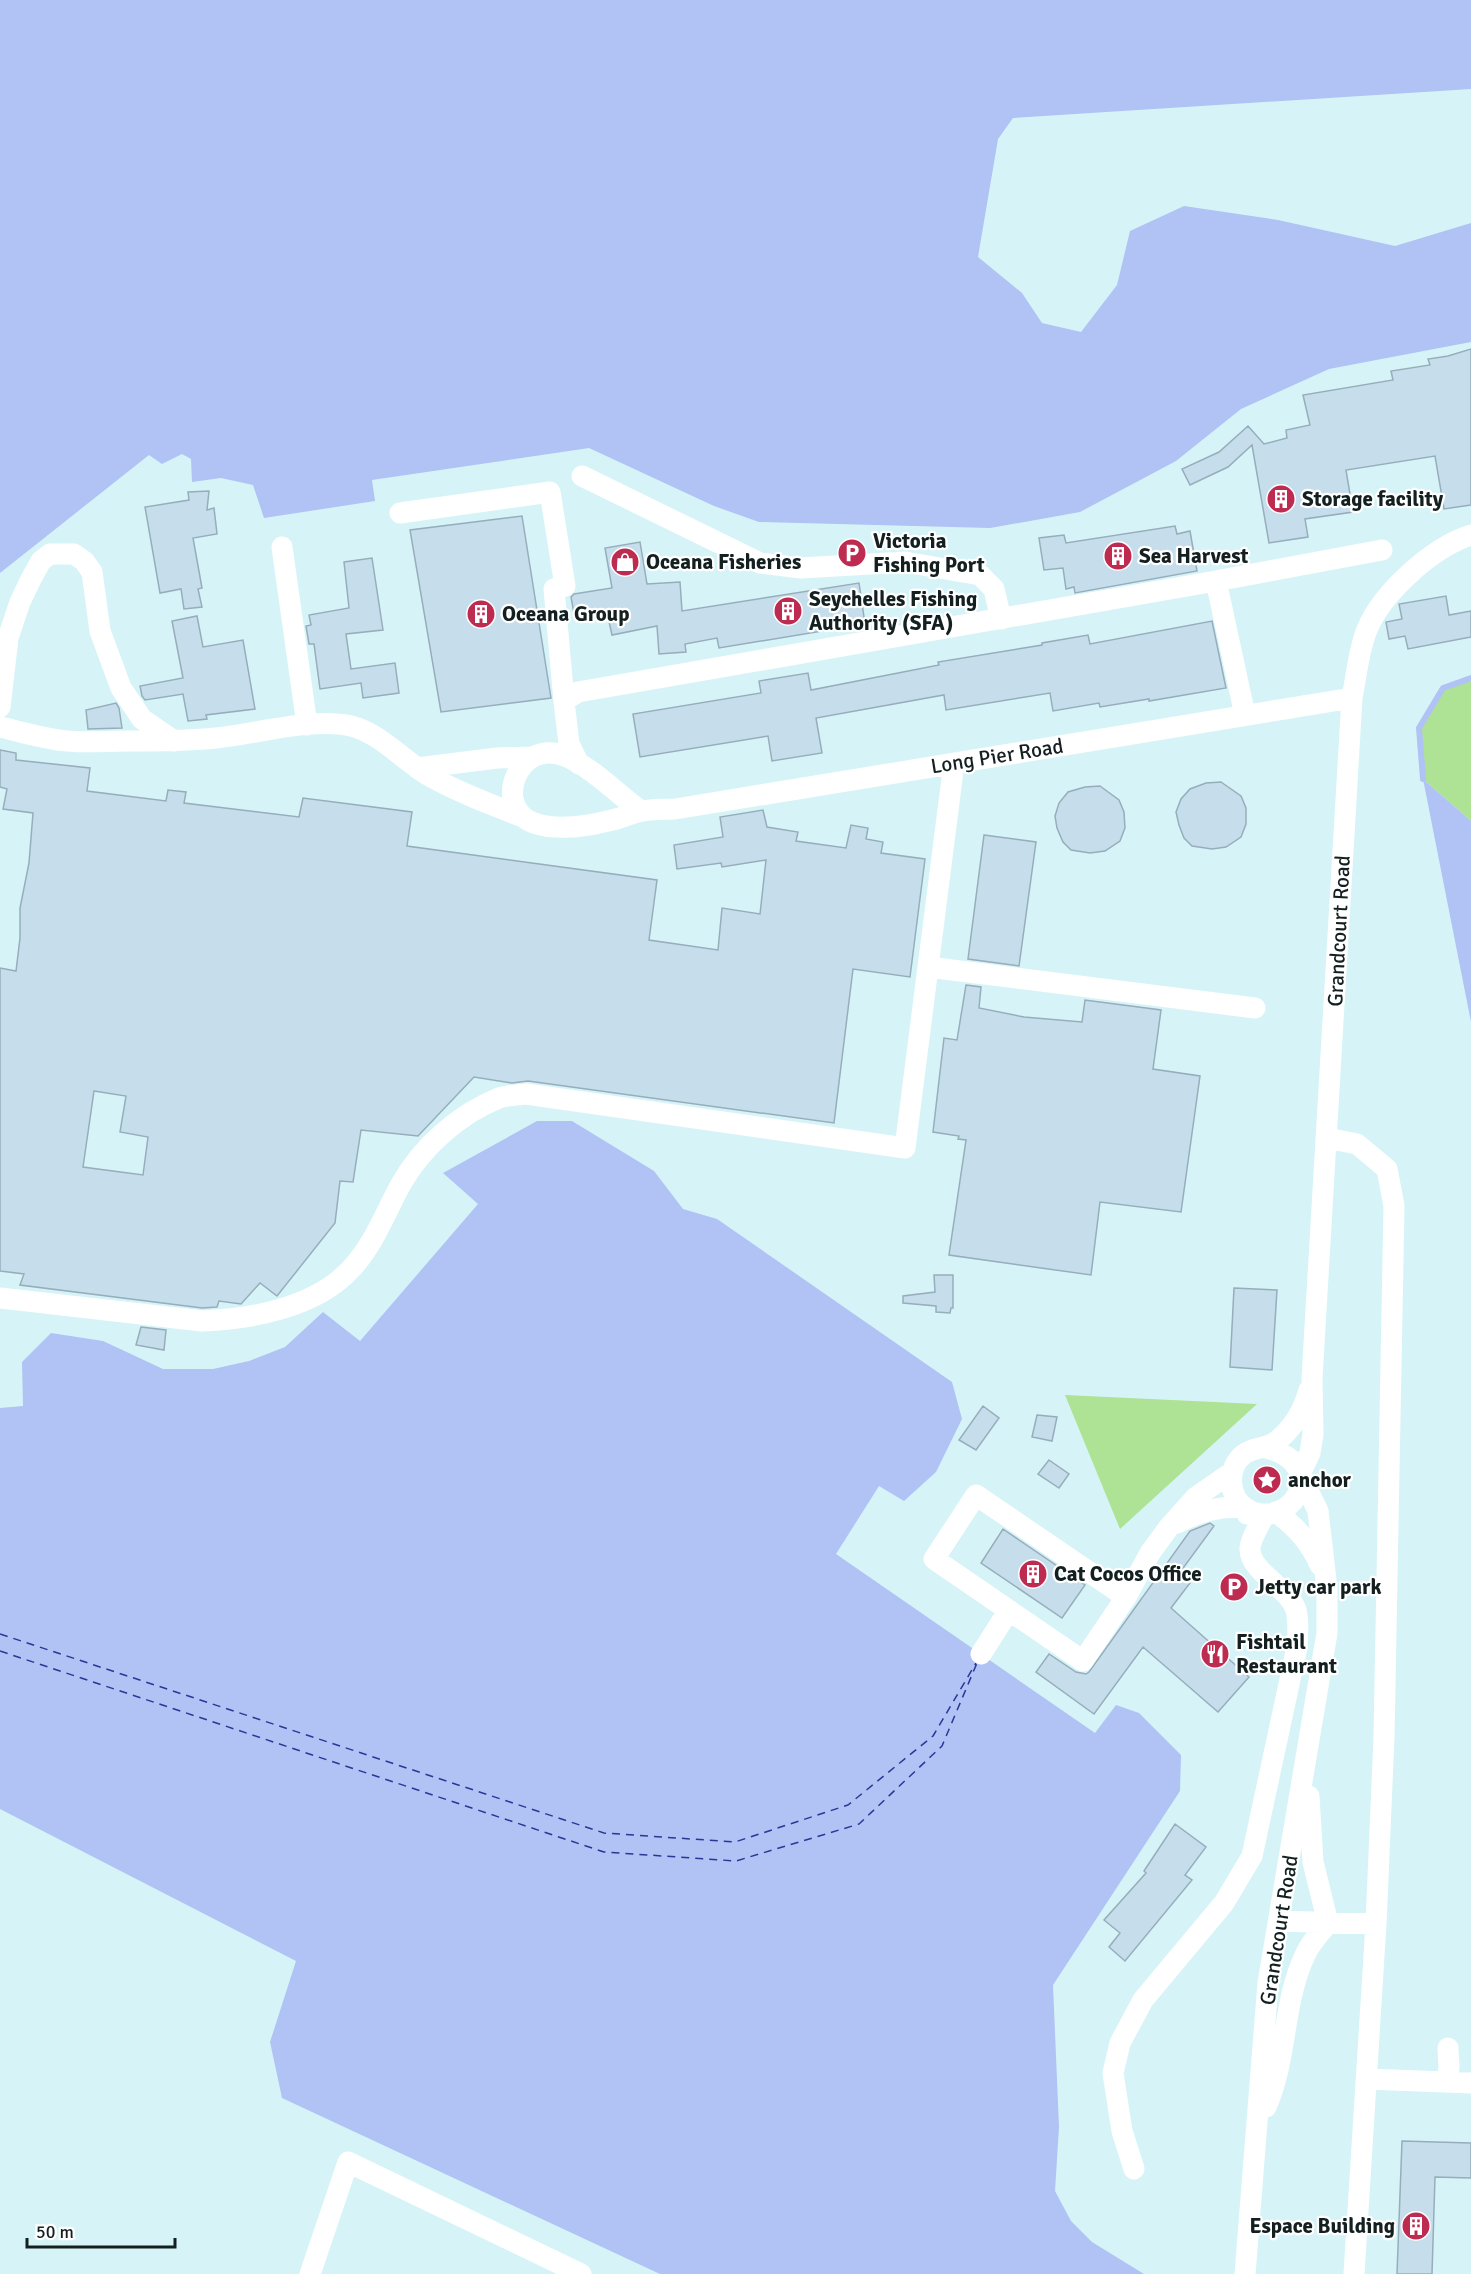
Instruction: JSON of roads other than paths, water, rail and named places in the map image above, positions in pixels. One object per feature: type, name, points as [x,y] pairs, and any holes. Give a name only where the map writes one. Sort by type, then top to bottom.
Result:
[{"type":"street","points":[[582,476],[760,563],[801,568],[905,562],[980,575],[994,590],[1001,619]]},
{"type":"street","points":[[400,513],[550,492],[565,586],[554,589],[564,701],[569,744],[579,764]]},
{"type":"street","name":"Grandcourt Road","points":[[1312,1378],[1352,698],[1364,637],[1382,605],[1397,585],[1420,564],[1458,540],[1471,535]]},
{"type":"street","points":[[282,547],[307,725]]},
{"type":"street","points":[[564,701],[578,692],[598,687],[1216,582],[1382,550]]},
{"type":"street","points":[[0,706],[8,638],[20,602],[31,579],[41,561],[50,554],[74,554],[84,561],[92,572],[100,631],[121,688],[142,719],[174,741]]},
{"type":"street","points":[[1216,582],[1245,715]]},
{"type":"street","name":"Long Pier Road","points":[[0,727],[65,741],[174,741],[216,738],[307,725],[350,726],[366,731],[417,768],[456,789],[535,824],[563,826],[612,820],[641,811],[675,808],[1352,698]]},
{"type":"street","points":[[417,768],[555,753],[566,756],[579,764],[641,811]]},
{"type":"street","points":[[523,817],[516,809],[513,798],[514,780],[521,765],[531,757]]},
{"type":"street","points":[[0,1298],[202,1321],[226,1320],[283,1308],[315,1294],[349,1270],[374,1239],[401,1183],[420,1154],[474,1111],[501,1097],[526,1094],[905,1148],[954,763]]},
{"type":"street","points":[[928,967],[1255,1008]]},
{"type":"street","points":[[1327,1138],[1357,1144],[1387,1169],[1394,1206],[1384,1737],[1376,1924],[1354,2274]]},
{"type":"street","points":[[1266,1448],[1278,1441],[1298,1415],[1306,1401],[1312,1378]]},
{"type":"street","points":[[1169,1527],[1193,1515],[1216,1508],[1262,1511],[1286,1509],[1296,1499],[1300,1488],[1300,1474],[1312,1443],[1312,1378]]},
{"type":"street","points":[[1266,1448],[1286,1455],[1295,1463],[1318,1511],[1327,1589],[1319,1562],[1296,1527],[1236,1499],[1231,1486],[1232,1472],[1236,1462],[1245,1454],[1255,1449],[1266,1448]]},
{"type":"street","points":[[1126,1597],[976,1495],[933,1559],[1083,1661],[1126,1597],[1150,1553],[1169,1527],[1196,1497],[1232,1472]]},
{"type":"street","points":[[1134,2169],[1122,2130],[1113,2073],[1120,2043],[1143,2000],[1224,1903],[1252,1856],[1297,1647],[1296,1610],[1282,1588],[1259,1569],[1252,1559],[1250,1549],[1262,1511]]},
{"type":"street","name":"Grandcourt Road","points":[[1245,2274],[1268,1983],[1327,1633],[1327,1589]]},
{"type":"street","points":[[981,1654],[1009,1610]]},
{"type":"street","points":[[1307,1760],[1313,1862],[1328,1923]]},
{"type":"street","points":[[1279,1921],[1376,1924]]},
{"type":"street","points":[[1258,2124],[1275,2086],[1291,1998],[1306,1952],[1328,1923]]},
{"type":"street","points":[[1447,2082],[1448,2048]]},
{"type":"street","points":[[1366,2079],[1471,2083]]},
{"type":"street","points":[[310,2274],[348,2162],[581,2274]]},
{"type":"water","points":[[0,0],[1471,0],[1471,89],[1013,118],[998,139],[978,257],[1022,293],[1042,323],[1081,332],[1117,285],[1130,231],[1184,206],[1278,220],[1395,246],[1471,223],[1471,342],[1329,369],[1241,409],[1176,461],[1080,512],[990,528],[759,522],[714,506],[589,448],[372,480],[375,501],[264,518],[253,485],[221,478],[192,482],[191,459],[182,454],[162,464],[149,455],[0,573]]},
{"type":"water","points":[[1423,779],[1471,821],[1471,1022]]},
{"type":"water","points":[[537,1121],[572,1121],[654,1171],[683,1209],[717,1219],[952,1382],[962,1419],[936,1472],[904,1501],[879,1486],[836,1554],[1095,1733],[1116,1705],[1139,1713],[1181,1755],[1180,1791],[1053,1985],[1059,2127],[1055,2191],[1071,2221],[1092,2242],[1144,2274],[660,2274],[282,2098],[270,2042],[296,1961],[0,1809],[0,1408],[23,1406],[22,1362],[51,1333],[103,1341],[163,1369],[213,1369],[249,1361],[285,1347],[323,1312],[360,1341],[478,1204],[443,1173]]},
{"type":"waterway","points":[[1423,779],[1419,728],[1443,688],[1471,678]]},
{"type":"place","name":"Storage facility","points":[[1281,499]]},
{"type":"place","name":"Victoria Fishing Port","points":[[852,553]]},
{"type":"place","name":"Sea Harvest","points":[[1118,556]]},
{"type":"place","name":"Oceana Fisheries","points":[[625,562]]},
{"type":"place","name":"Seychelles Fishing Authority (SFA)","points":[[788,611]]},
{"type":"place","name":"Oceana Group","points":[[481,614]]},
{"type":"place","name":"anchor","points":[[1267,1480]]},
{"type":"place","name":"Cat Cocos Office","points":[[1033,1574]]},
{"type":"place","name":"Jetty car park","points":[[1234,1587]]},
{"type":"place","name":"Fishtail Restaurant","points":[[1215,1654]]},
{"type":"place","name":"Espace Building","points":[[1416,2226]]}]
